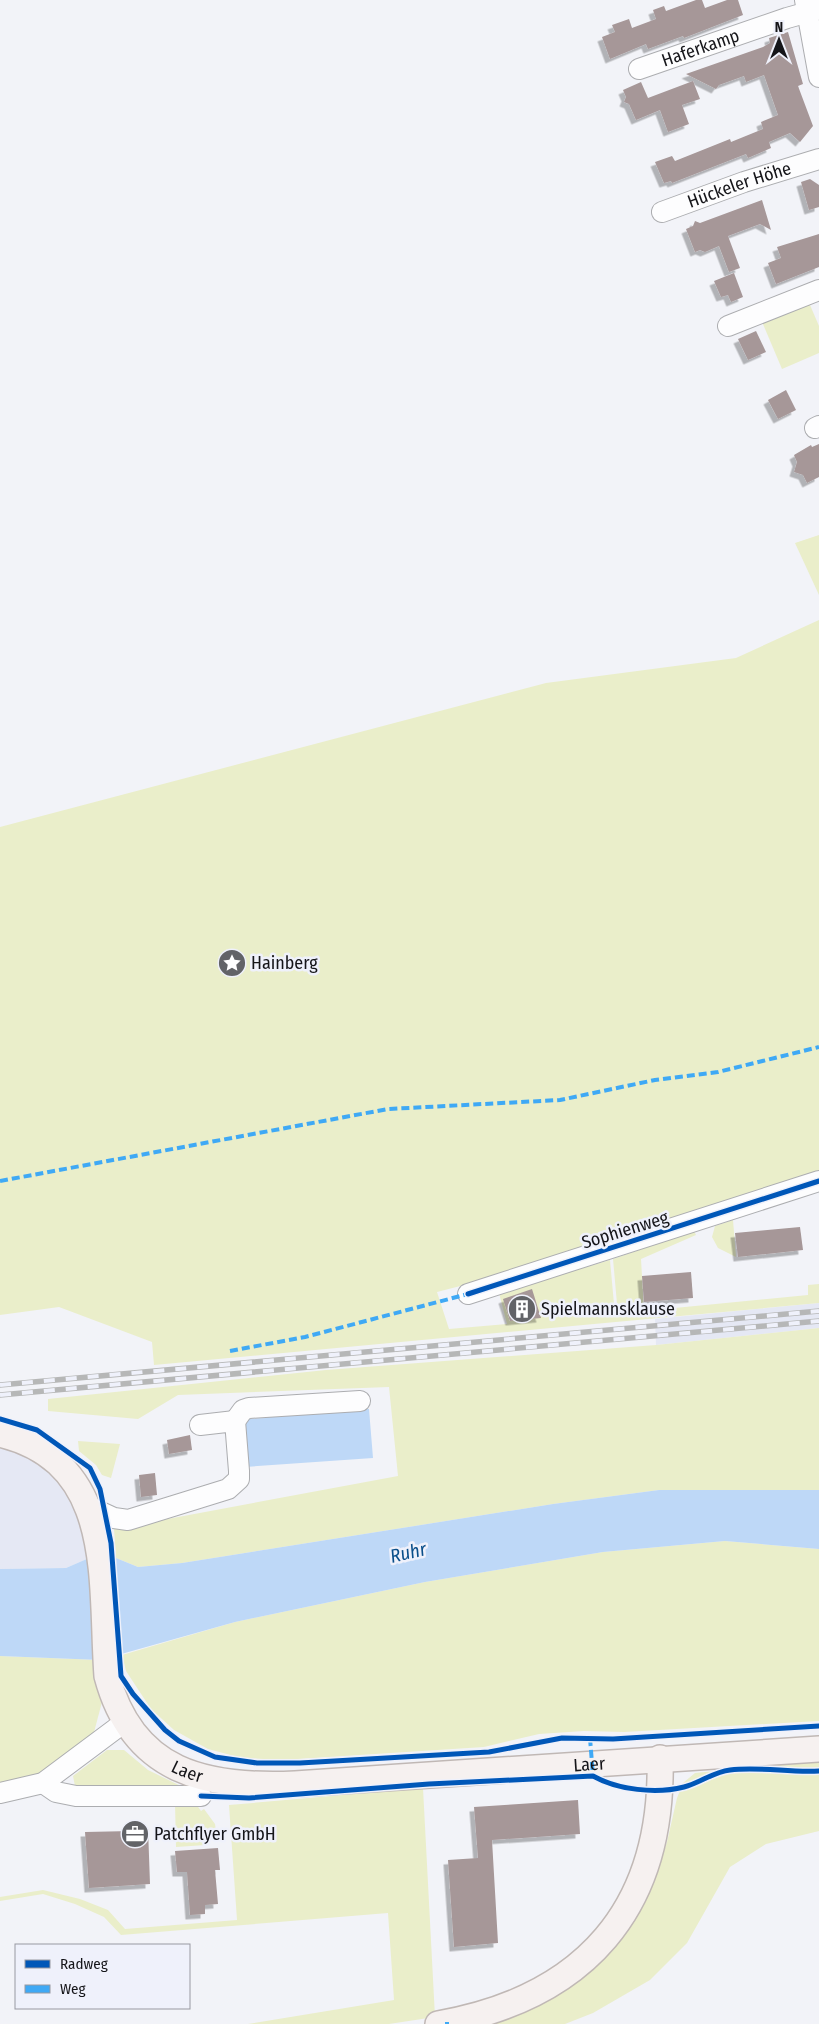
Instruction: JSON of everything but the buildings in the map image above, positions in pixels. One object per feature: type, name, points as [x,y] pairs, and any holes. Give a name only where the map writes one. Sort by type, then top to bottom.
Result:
[{"type":"main road","name":"Laer","points":[[0,1434],[23,1441],[44,1453],[71,1478],[88,1506],[99,1545],[106,1662],[112,1693],[135,1734],[157,1756],[177,1768],[201,1777],[246,1785],[296,1784],[660,1758],[819,1749]]},
{"type":"main road","points":[[438,2024],[503,2008],[543,1989],[567,1974],[590,1956],[609,1933],[634,1896],[651,1851],[656,1832],[661,1790],[660,1758]]},
{"type":"street","name":"Haferkamp","points":[[639,69],[810,7]]},
{"type":"street","points":[[810,7],[819,77]]},
{"type":"street","name":"Hückeler Höhe","points":[[662,212],[744,182],[819,159]]},
{"type":"street","points":[[728,326],[819,290]]},
{"type":"street","name":"Sophienweg","points":[[468,1294],[819,1181]]},
{"type":"street","points":[[88,1506],[114,1518],[128,1520],[228,1489],[238,1478],[240,1470],[235,1421],[243,1410],[249,1408],[360,1401]]},
{"type":"street","points":[[200,1424],[235,1421]]},
{"type":"street","points":[[0,1793],[43,1783],[126,1721]]},
{"type":"street","name":"Laer","points":[[43,1783],[56,1792],[76,1796],[202,1796]]},
{"type":"shaded area","points":[[819,1303],[819,1328],[656,1345],[655,1319]]},
{"type":"shaded area","points":[[0,1444],[43,1462],[65,1485],[84,1518],[89,1558],[66,1568],[0,1569]]},
{"type":"green space","points":[[807,298],[819,326],[819,353],[782,369],[760,317]]},
{"type":"green space","points":[[819,535],[819,595],[795,543]]},
{"type":"green space","points":[[819,620],[819,1172],[570,1258],[437,1292],[449,1329],[507,1324],[499,1293],[610,1260],[615,1315],[618,1315],[613,1259],[694,1231],[696,1235],[641,1259],[644,1311],[808,1295],[808,1285],[819,1284],[819,1303],[154,1365],[152,1342],[59,1307],[0,1315],[0,827],[546,683],[736,658]]},
{"type":"green space","points":[[733,1220],[736,1257],[718,1248],[712,1237],[715,1226]]},
{"type":"green space","points":[[819,1328],[819,1490],[659,1490],[553,1504],[182,1563],[138,1567],[116,1558],[114,1529],[398,1476],[389,1387],[178,1395],[138,1419],[48,1411],[48,1399],[326,1370],[656,1345]]},
{"type":"green space","points":[[78,1441],[120,1444],[111,1478],[102,1475],[96,1465],[79,1451]]},
{"type":"green space","points":[[725,1541],[819,1549],[819,1721],[624,1732],[584,1731],[539,1734],[484,1747],[282,1760],[242,1758],[208,1749],[174,1730],[151,1709],[126,1671],[122,1655],[235,1622],[425,1582],[603,1552]]},
{"type":"green space","points":[[0,1656],[100,1660],[102,1702],[93,1736],[40,1774],[0,1790]]},
{"type":"green space","points":[[107,1750],[124,1750],[148,1770],[189,1790],[75,1786],[73,1776]]},
{"type":"green space","points":[[819,1761],[819,1831],[766,1844],[730,1867],[687,1943],[650,1980],[593,2013],[565,2024],[470,2024],[628,1922],[652,1886],[667,1842],[677,1798],[683,1783],[695,1773]]},
{"type":"green space","points":[[423,1788],[435,2017],[389,2024],[248,2024],[394,2000],[388,1913],[121,1935],[104,1917],[75,1904],[43,1894],[0,1901],[0,1897],[43,1890],[80,1899],[108,1910],[125,1929],[237,1920],[229,1805]]},
{"type":"green space","points":[[175,1803],[196,1804],[201,1811],[204,1809],[215,1824],[216,1831],[206,1834],[206,1845],[176,1847]]},
{"type":"water","points":[[369,1409],[373,1458],[245,1467],[241,1419],[266,1418],[266,1411]]},
{"type":"water","name":"Ruhr","points":[[659,1490],[819,1490],[819,1549],[725,1541],[603,1552],[425,1582],[235,1622],[100,1660],[0,1656],[0,1569],[66,1568],[89,1558],[116,1558],[138,1567],[182,1563],[553,1504]]},
{"type":"railway","points":[[0,1385],[819,1311]]},
{"type":"railway","points":[[0,1395],[819,1321]]},
{"type":"marked path","points":[[0,1181],[388,1109],[560,1100],[655,1080],[718,1072],[819,1047]]},
{"type":"marked path","points":[[230,1351],[305,1337],[468,1294]]},
{"type":"marked path","points":[[590,1738],[593,1776]]},
{"type":"cycle path","points":[[468,1294],[819,1181]]},
{"type":"cycle path","points":[[0,1419],[37,1430],[90,1468],[100,1489],[111,1543],[121,1676],[133,1694],[165,1730],[179,1741],[215,1757],[257,1763],[300,1763],[489,1752],[562,1738],[613,1739],[819,1726]]},
{"type":"cycle path","points":[[201,1796],[249,1798],[429,1784],[593,1776],[614,1785],[637,1789],[661,1790],[684,1787],[730,1770],[819,1771]]},
{"type":"place","name":"Hainberg","points":[[232,963]]},
{"type":"place","name":"Spielmannsklause","points":[[522,1309]]},
{"type":"place","name":"Patchflyer GmbH","points":[[135,1834]]}]
